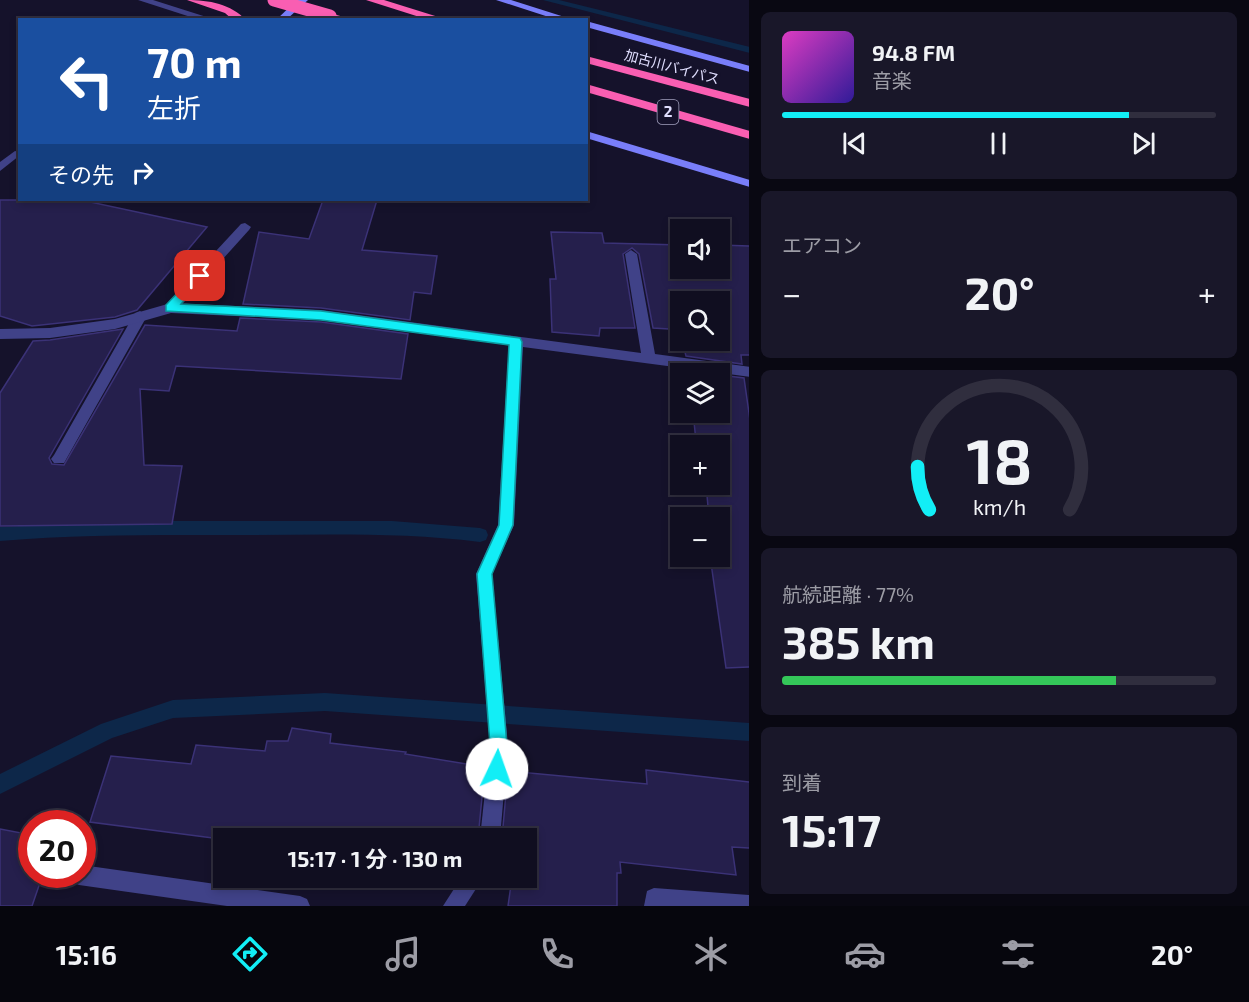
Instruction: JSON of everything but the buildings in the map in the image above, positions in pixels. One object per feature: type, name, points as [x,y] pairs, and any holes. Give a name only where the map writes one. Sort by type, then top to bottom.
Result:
[{"type":"highway","points":[[193,0],[229,11],[239,18]]},
{"type":"highway","points":[[274,0],[336,18]]},
{"type":"highway","points":[[372,0],[436,18]]},
{"type":"highway","name":"加古川バイパス","points":[[588,60],[749,104]]},
{"type":"highway","name":"2","points":[[588,89],[749,135]]},
{"type":"street","points":[[143,0],[205,18]]},
{"type":"street","points":[[282,18],[303,0]]},
{"type":"street","points":[[501,0],[563,18]]},
{"type":"street","points":[[588,25],[749,69]]},
{"type":"street","points":[[588,135],[749,184]]},
{"type":"street","points":[[0,168],[15,154]]},
{"type":"street","points":[[171,308],[245,227]]},
{"type":"street","points":[[631,254],[649,359]]},
{"type":"street","points":[[0,334],[50,333],[115,324],[171,308],[321,315],[749,372]]},
{"type":"street","points":[[59,459],[140,316]]},
{"type":"street","points":[[491,828],[499,745],[484,574],[506,525],[516,342]]},
{"type":"street","points":[[96,878],[300,906]]},
{"type":"street","points":[[453,906],[466,888]]},
{"type":"street","points":[[654,906],[654,898],[749,905]]},
{"type":"waterway","points":[[548,0],[749,50]]},
{"type":"waterway","points":[[0,534],[121,528],[362,527],[421,529],[480,535]]},
{"type":"waterway","points":[[0,784],[108,730],[173,709],[325,702],[749,732]]},
{"type":"route","points":[[200,276],[171,308],[321,315],[516,342],[506,525],[484,574],[499,745],[497,769]]}]
